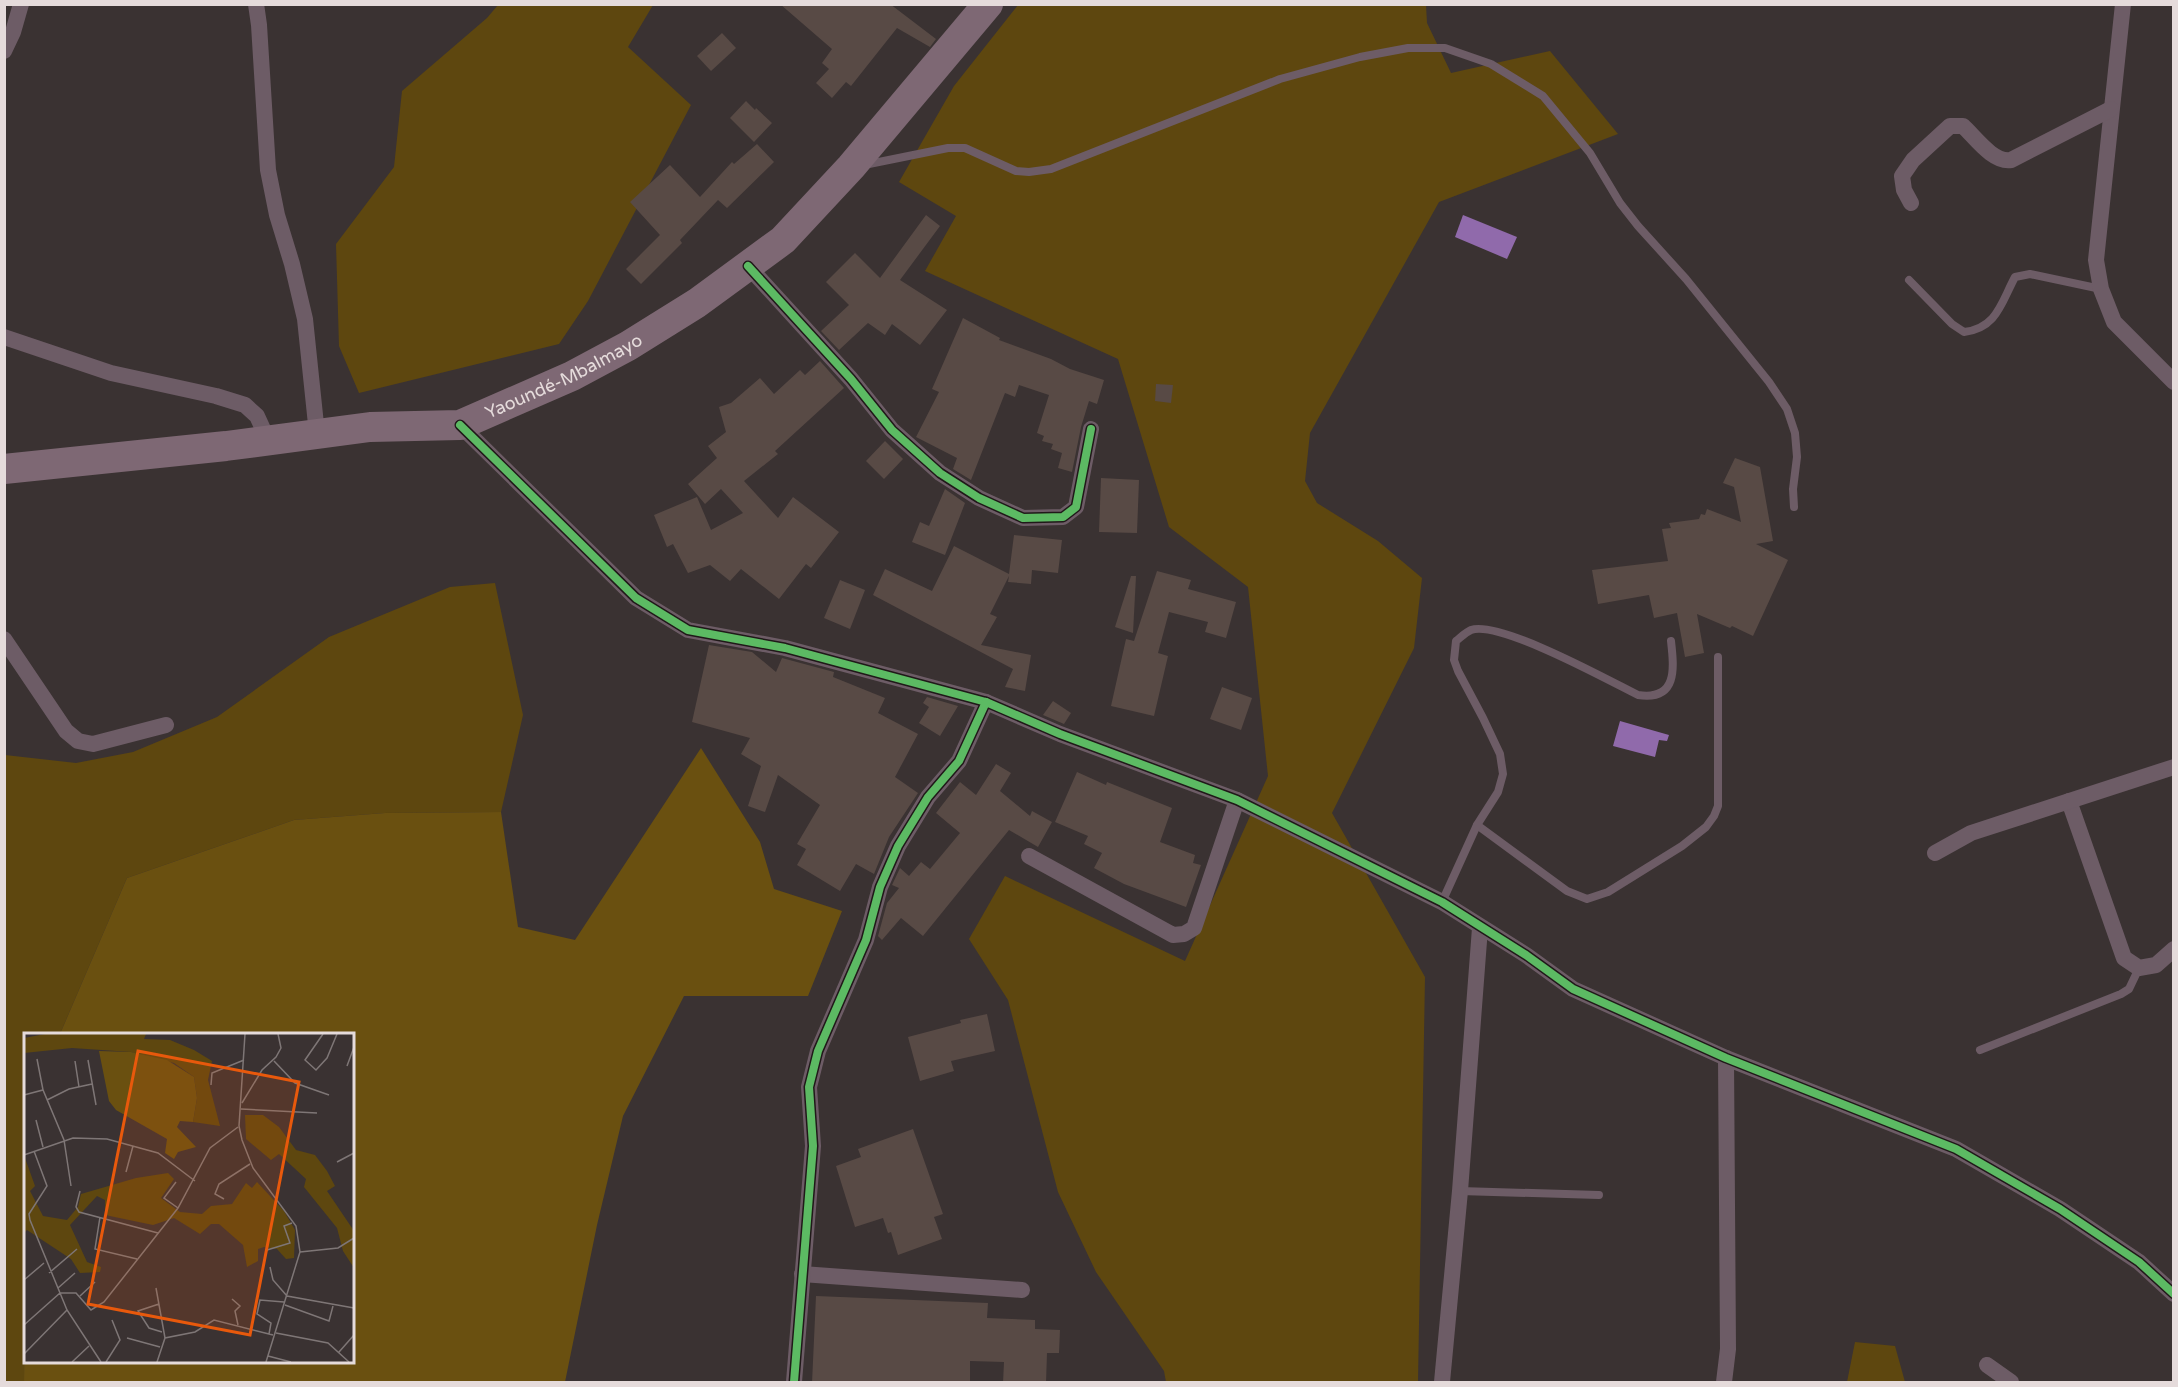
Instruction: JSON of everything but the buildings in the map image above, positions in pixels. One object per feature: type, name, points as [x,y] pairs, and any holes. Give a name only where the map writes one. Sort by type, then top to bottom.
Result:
[{"type":"highway","name":"Yaoundé-Mbalmayo","points":[[4,469],[370,427],[460,425],[572,376],[628,346],[697,303],[783,240],[851,167],[988,4]]},
{"type":"street","points":[[4,51],[13,32],[21,4]]},
{"type":"street","points":[[256,4],[268,170],[277,215],[305,319],[317,434]]},
{"type":"street","points":[[2123,4],[2096,260],[2101,289],[2114,322],[2174,382]]},
{"type":"street","points":[[1911,203],[1904,190],[1902,176],[1913,160],[1950,126],[1963,126],[1995,157],[2004,161],[2011,160],[2111,109]]},
{"type":"street","points":[[748,266],[851,378],[892,430],[940,473],[979,498],[1023,518],[1063,517],[1076,507],[1091,429]]},
{"type":"street","points":[[4,337],[111,373],[216,396],[245,405],[256,416],[268,440]]},
{"type":"street","points":[[460,425],[636,598],[688,630],[785,648],[986,702],[1060,734],[1237,800],[1442,902],[1526,955],[1573,989],[1726,1058],[1956,1149],[2080,1222],[2139,1262],[2174,1294]]},
{"type":"street","points":[[4,639],[66,731],[78,741],[93,744],[166,725]]},
{"type":"street","points":[[794,1383],[813,1146],[809,1087],[818,1051],[866,940],[880,887],[898,846],[928,797],[959,761],[986,702]]},
{"type":"street","points":[[1935,853],[1971,833],[2174,767]]},
{"type":"street","points":[[1029,856],[1173,934],[1184,934],[1194,928],[1237,800]]},
{"type":"street","points":[[2069,801],[2124,958],[2139,969],[2156,965],[2174,949]]},
{"type":"street","points":[[1442,1383],[1460,1191],[1480,928]]},
{"type":"street","points":[[1724,1383],[1728,1349],[1726,1058]]},
{"type":"street","points":[[802,1274],[1022,1290]]},
{"type":"street","points":[[1987,1365],[2011,1383]]},
{"type":"lane","points":[[851,167],[948,148],[965,148],[1016,171],[1051,169],[1280,79],[1360,57],[1408,48],[1445,48],[1491,64],[1543,96],[1590,153],[1620,202],[1638,226],[1686,279],[1769,382],[1787,409],[1795,433],[1797,457],[1793,489],[1794,507]]},
{"type":"lane","points":[[1909,280],[1952,324],[1964,332],[1976,331],[1998,314],[2015,278],[2030,274],[2101,289]]},
{"type":"lane","points":[[1442,902],[1477,825],[1498,792],[1503,774],[1500,754],[1454,660],[1456,641],[1470,630],[1485,629],[1521,639],[1638,695],[1648,696],[1665,688],[1673,677],[1671,641]]},
{"type":"lane","points":[[1477,825],[1567,891],[1587,898],[1608,892],[1682,846],[1706,827],[1718,806],[1718,657]]},
{"type":"lane","points":[[1980,1050],[2121,994],[2129,989],[2139,969]]},
{"type":"lane","points":[[1460,1191],[1599,1195]]},
{"type":"shaded area","points":[[498,5],[653,5],[628,47],[691,105],[588,301],[559,344],[359,393],[339,346],[336,244],[394,167],[402,91],[487,18]]},
{"type":"shaded area","points":[[1018,5],[1426,5],[1427,23],[1451,73],[1550,51],[1618,134],[1439,202],[1310,433],[1305,481],[1317,503],[1378,541],[1422,578],[1414,648],[1332,813],[1425,977],[1418,1382],[1166,1382],[1164,1371],[1096,1272],[1058,1192],[1008,1000],[969,939],[1005,876],[1185,961],[1268,776],[1248,587],[1169,527],[1118,359],[925,271],[956,216],[899,182],[954,86]]},
{"type":"shaded area","points":[[1463,215],[1517,237],[1507,259],[1455,237]]},
{"type":"shaded area","points":[[495,583],[523,715],[501,812],[385,813],[294,820],[127,878],[60,1033],[24,1033],[24,1382],[5,1382],[5,755],[76,763],[133,752],[217,717],[329,637],[450,587]]},
{"type":"shaded area","points":[[1620,721],[1669,735],[1667,741],[1659,740],[1655,757],[1613,746]]},
{"type":"shaded area","points":[[701,748],[760,842],[774,889],[842,911],[808,996],[684,996],[623,1116],[597,1225],[565,1382],[24,1382],[24,1363],[354,1363],[354,1033],[60,1033],[127,878],[294,820],[385,813],[501,812],[518,927],[575,940]]},
{"type":"shaded area","points":[[1855,1342],[1895,1346],[1905,1382],[1847,1382]]},
{"type":"cycle path","points":[[748,266],[851,379],[892,430],[940,473],[979,498],[1023,518],[1063,517],[1076,507],[1091,429]]},
{"type":"cycle path","points":[[460,425],[636,598],[688,630],[785,648],[986,702],[1060,734],[1237,800],[1442,902],[1526,955],[1573,989],[1726,1058],[1956,1149],[2060,1209],[2139,1262],[2174,1294]]},
{"type":"cycle path","points":[[794,1382],[813,1146],[809,1087],[818,1051],[866,940],[880,887],[898,846],[928,797],[959,761],[986,702]]}]
